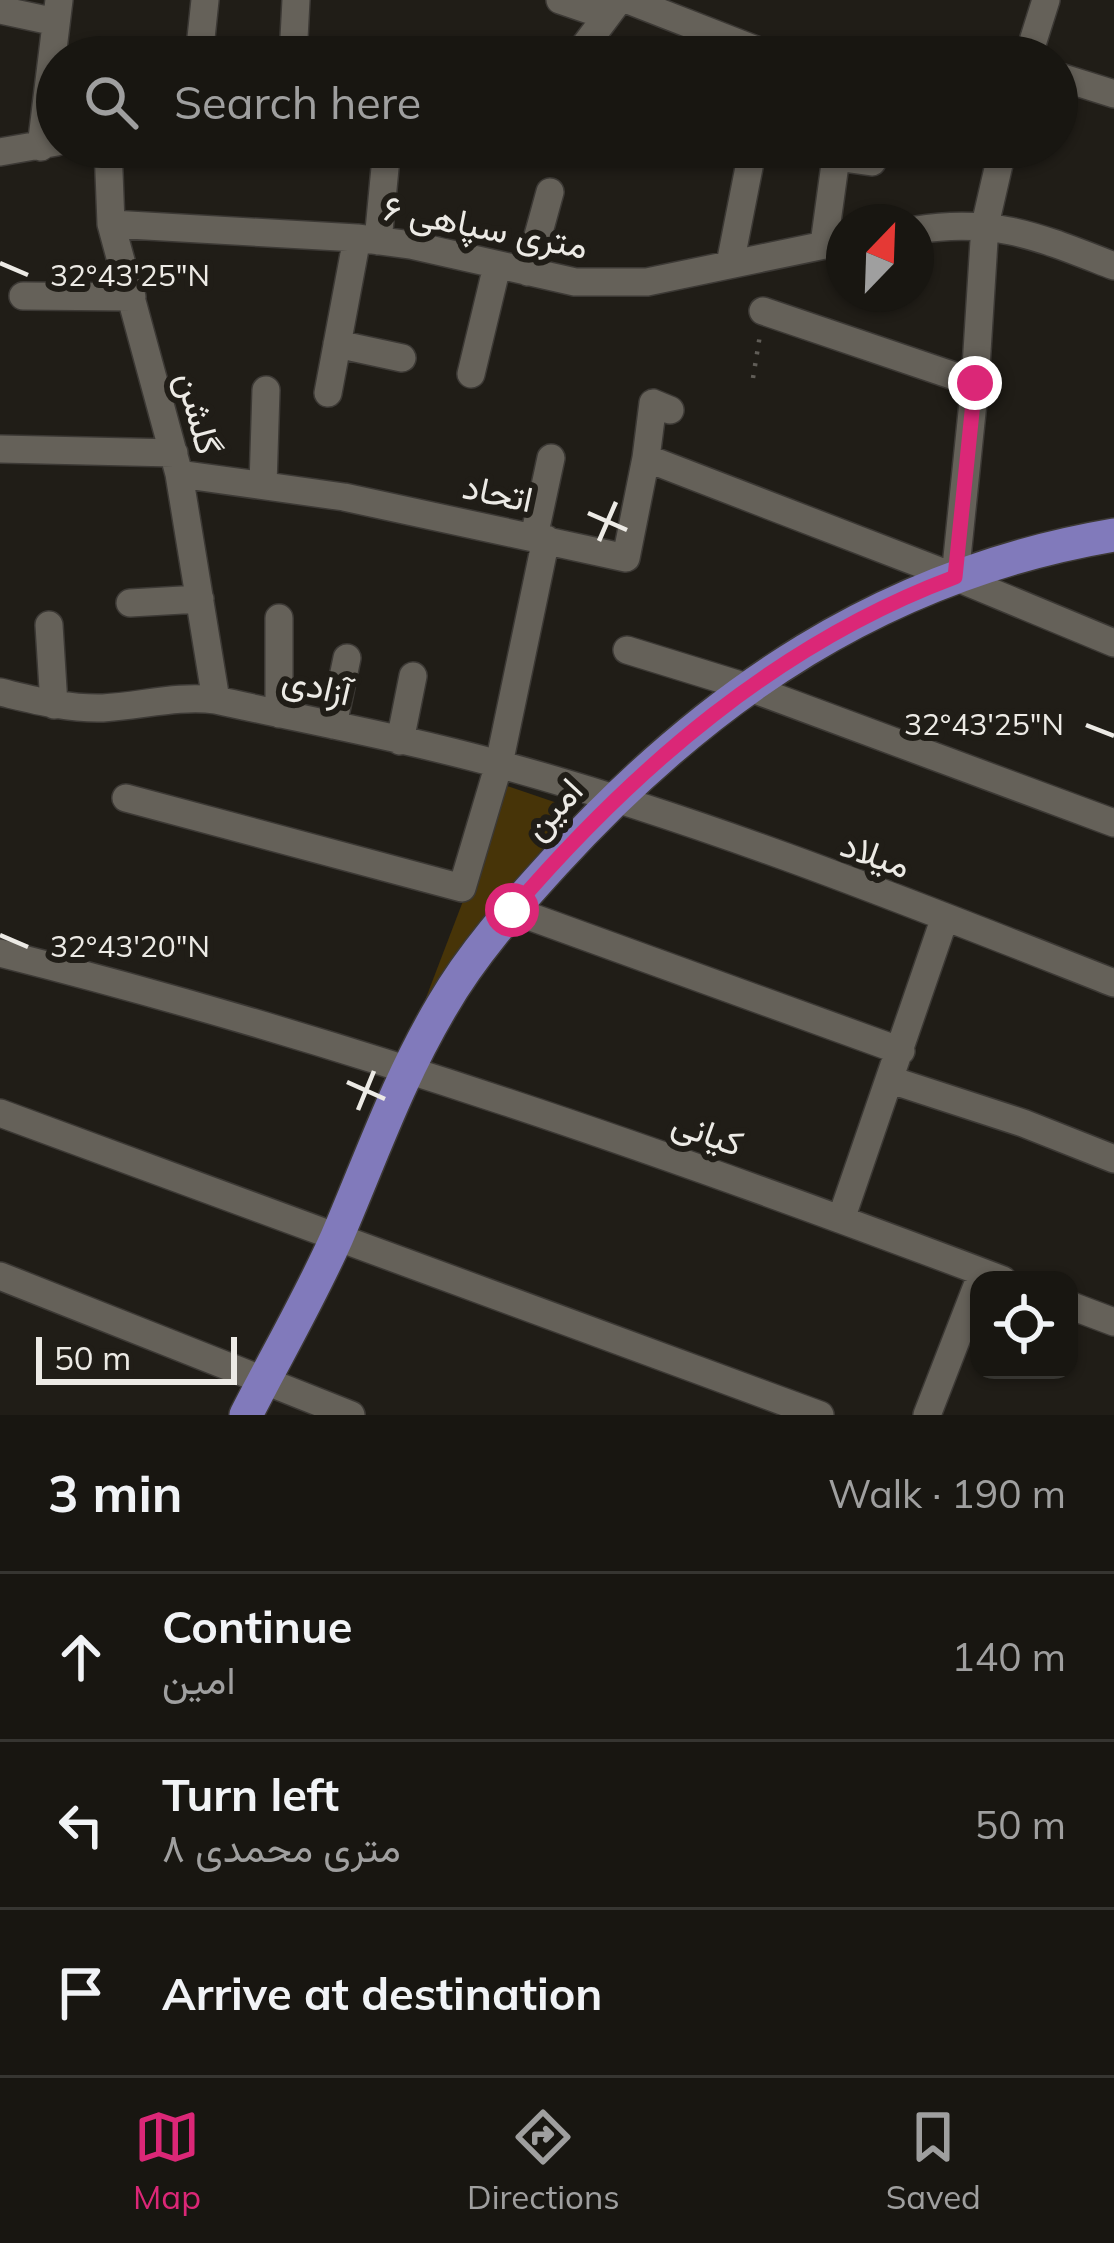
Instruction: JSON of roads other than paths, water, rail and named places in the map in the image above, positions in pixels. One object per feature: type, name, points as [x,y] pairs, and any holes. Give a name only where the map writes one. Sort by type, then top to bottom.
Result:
[{"type":"main road","name":"امین","points":[[246,1415],[337,1237],[408,1066],[445,1001],[512,910],[613,798],[803,648],[902,596],[1074,542],[1114,535]]},
{"type":"street","points":[[201,36],[205,0]]},
{"type":"street","points":[[293,36],[296,0]]},
{"type":"street","points":[[560,0],[618,5],[711,36]]},
{"type":"street","points":[[1035,36],[1046,0]]},
{"type":"street","points":[[593,36],[618,5]]},
{"type":"street","points":[[0,10],[57,11]]},
{"type":"street","points":[[1078,83],[1114,94]]},
{"type":"street","points":[[0,152],[36,146]]},
{"type":"street","name":"گلشن","points":[[109,168],[111,224],[177,463],[216,700]]},
{"type":"street","points":[[328,393],[382,168]]},
{"type":"street","points":[[730,264],[749,168]]},
{"type":"street","points":[[835,204],[836,168]]},
{"type":"street","points":[[955,577],[985,225],[998,168]]},
{"type":"street","points":[[528,272],[550,191]]},
{"type":"street","name":"۶ متری سپاهی","points":[[111,224],[367,239],[575,283],[647,282],[826,244]]},
{"type":"street","points":[[934,229],[985,225],[1034,235],[1114,266]]},
{"type":"street","points":[[471,374],[497,266]]},
{"type":"street","points":[[23,296],[132,297]]},
{"type":"street","points":[[763,311],[975,383]]},
{"type":"street","points":[[337,344],[402,358]]},
{"type":"street","points":[[262,485],[266,390]]},
{"type":"street","name":"اتحاد","points":[[0,449],[177,463],[262,485],[344,496],[626,558],[653,403],[670,410]]},
{"type":"street","points":[[126,798],[461,888],[499,764],[551,458]]},
{"type":"street","points":[[646,458],[1114,643]]},
{"type":"street","points":[[130,603],[200,599]]},
{"type":"street","points":[[279,618],[279,714]]},
{"type":"street","points":[[49,625],[54,705]]},
{"type":"street","points":[[627,650],[750,688],[1114,823]]},
{"type":"street","points":[[333,725],[347,658]]},
{"type":"street","points":[[400,741],[413,676]]},
{"type":"street","name":"آزادی","points":[[0,692],[54,705],[101,708],[193,697],[216,700],[499,764],[613,798]]},
{"type":"street","name":"میلاد","points":[[613,798],[945,916],[1114,982]]},
{"type":"street","points":[[512,910],[901,1052]]},
{"type":"street","points":[[841,1219],[945,916]]},
{"type":"street","name":"کیانی","points":[[0,953],[408,1066],[841,1219],[970,1271]]},
{"type":"street","points":[[891,1080],[1114,1159]]},
{"type":"street","points":[[0,1113],[820,1415]]},
{"type":"street","points":[[0,1276],[351,1415]]},
{"type":"street","points":[[1078,1308],[1114,1322]]},
{"type":"street","points":[[927,1415],[970,1315]]}]
